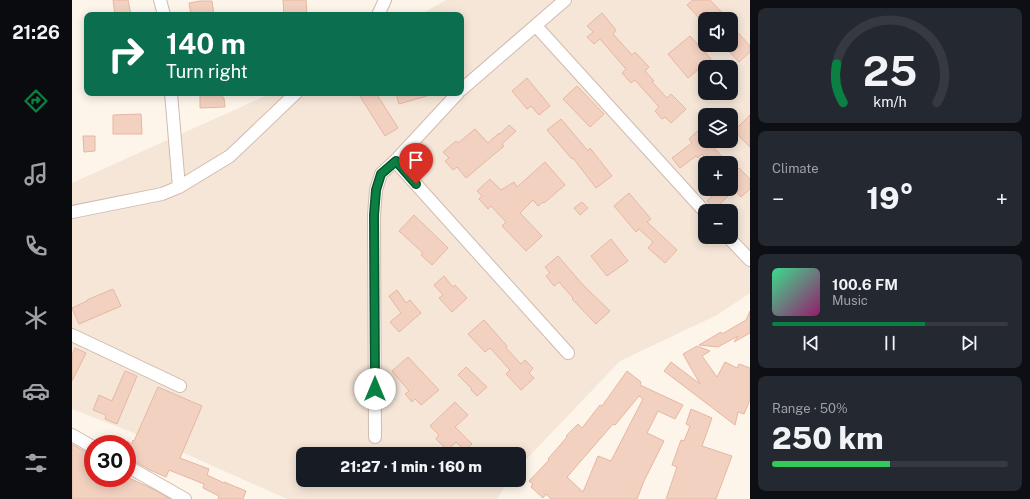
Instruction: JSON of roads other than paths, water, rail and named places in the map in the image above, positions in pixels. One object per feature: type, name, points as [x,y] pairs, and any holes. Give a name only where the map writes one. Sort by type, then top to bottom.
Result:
[{"type":"street","points":[[160,0],[163,12]]},
{"type":"street","points":[[379,12],[385,0]]},
{"type":"street","points":[[464,87],[565,0]]},
{"type":"street","points":[[536,26],[698,204]]},
{"type":"street","points":[[171,96],[179,187]]},
{"type":"street","points":[[72,212],[162,194],[179,187],[230,156],[293,96]]},
{"type":"street","points":[[375,437],[374,215],[376,190],[381,174],[396,161],[454,96]]},
{"type":"street","points":[[396,161],[568,353]]},
{"type":"street","points":[[735,244],[750,260]]},
{"type":"street","points":[[72,335],[180,386]]},
{"type":"street","points":[[72,435],[84,442]]},
{"type":"street","points":[[136,471],[185,499]]}]
